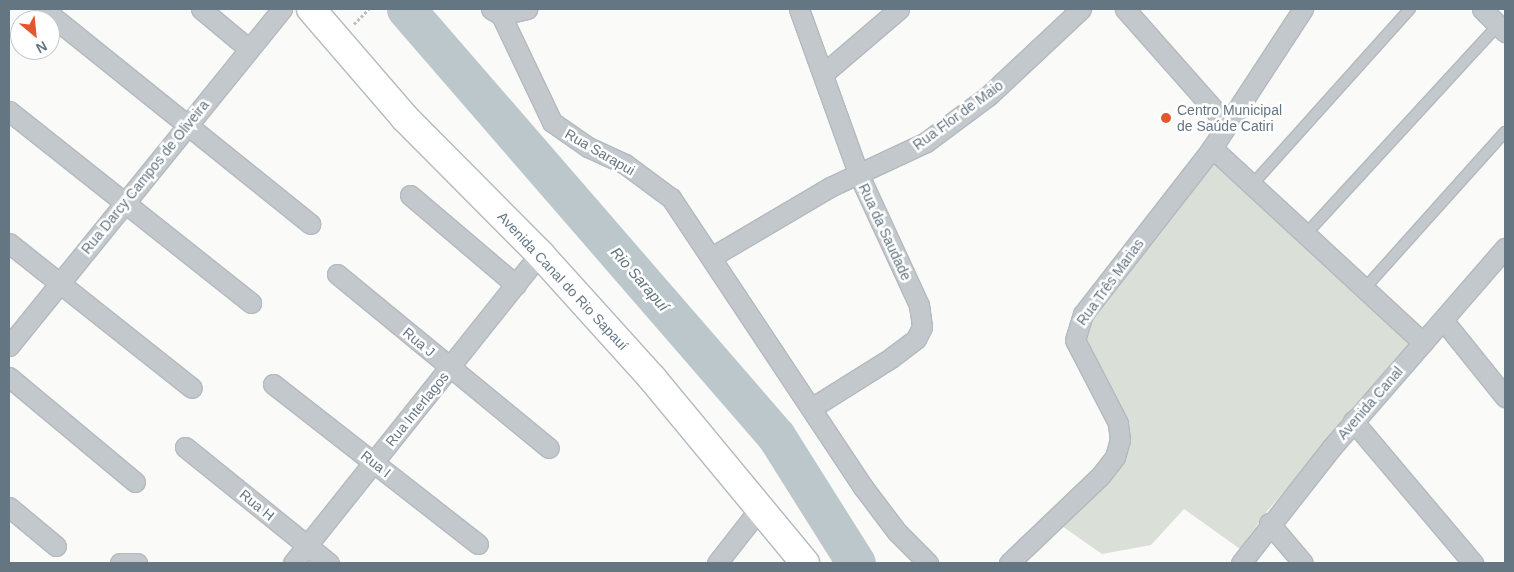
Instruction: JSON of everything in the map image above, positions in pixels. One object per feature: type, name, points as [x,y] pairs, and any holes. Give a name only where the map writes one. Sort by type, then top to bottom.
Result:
[{"type":"street","points":[[43,9],[310,224]]},
{"type":"street","points":[[201,9],[249,49]]},
{"type":"street","name":"Rua Darcy Campos de Oliveira","points":[[9,346],[282,9]]},
{"type":"street","name":"Avenida Canal do Rio Sapauí","points":[[310,9],[405,118],[540,254],[761,507],[805,563]]},
{"type":"street","points":[[496,12],[527,9]]},
{"type":"street","name":"Rua da Saudade","points":[[799,9],[858,173],[919,305],[922,327],[916,339],[892,358],[814,407]]},
{"type":"street","points":[[823,74],[900,9]]},
{"type":"street","name":"Rua Flor de Maio","points":[[713,256],[858,173],[934,136],[988,96],[1081,9]]},
{"type":"street","points":[[1125,9],[1226,123]]},
{"type":"street","name":"Rua Três Marias","points":[[1009,563],[1115,457],[1120,440],[1118,423],[1080,354],[1076,329],[1212,148],[1226,123],[1302,9]]},
{"type":"street","points":[[1482,9],[1501,29]]},
{"type":"street","name":"Rua Sarapui","points":[[496,12],[552,122],[573,139],[625,164],[671,198],[713,256]]},
{"type":"street","points":[[9,110],[123,204],[251,303]]},
{"type":"street","points":[[1212,148],[1423,343]]},
{"type":"street","points":[[410,195],[516,285]]},
{"type":"street","points":[[9,243],[192,388]]},
{"type":"street","name":"Avenida Canal","points":[[1241,563],[1269,524],[1353,421],[1505,248]]},
{"type":"street","name":"Rua Interlagos","points":[[293,563],[540,254]]},
{"type":"street","points":[[713,256],[742,308],[814,407],[864,487],[898,532],[928,563]]},
{"type":"street","name":"Rua J","points":[[337,274],[549,448]]},
{"type":"street","points":[[1443,320],[1505,397]]},
{"type":"street","points":[[9,377],[135,482]]},
{"type":"street","name":"Rua I","points":[[274,384],[478,544]]},
{"type":"street","points":[[1353,421],[1473,563]]},
{"type":"street","name":"Rua H","points":[[185,447],[329,563]]},
{"type":"street","points":[[9,507],[56,546]]},
{"type":"street","points":[[717,563],[761,507]]},
{"type":"street","points":[[1269,524],[1303,563]]},
{"type":"street","points":[[120,563],[137,563]]},
{"type":"lane","points":[[1251,186],[1410,9]]},
{"type":"lane","points":[[1306,234],[1501,29]]},
{"type":"lane","points":[[1364,288],[1505,132]]},
{"type":"shaded area","points":[[1211,156],[1415,343],[1268,510],[1240,549],[1184,509],[1151,545],[1102,554],[1059,524],[1123,448],[1083,349],[1085,315]]},
{"type":"waterway","name":"Rio Sarapuí","points":[[406,9],[776,436],[856,563]]},
{"type":"place","name":"Centro Municipal de Saúde Catiri","points":[[1166,118]]}]
